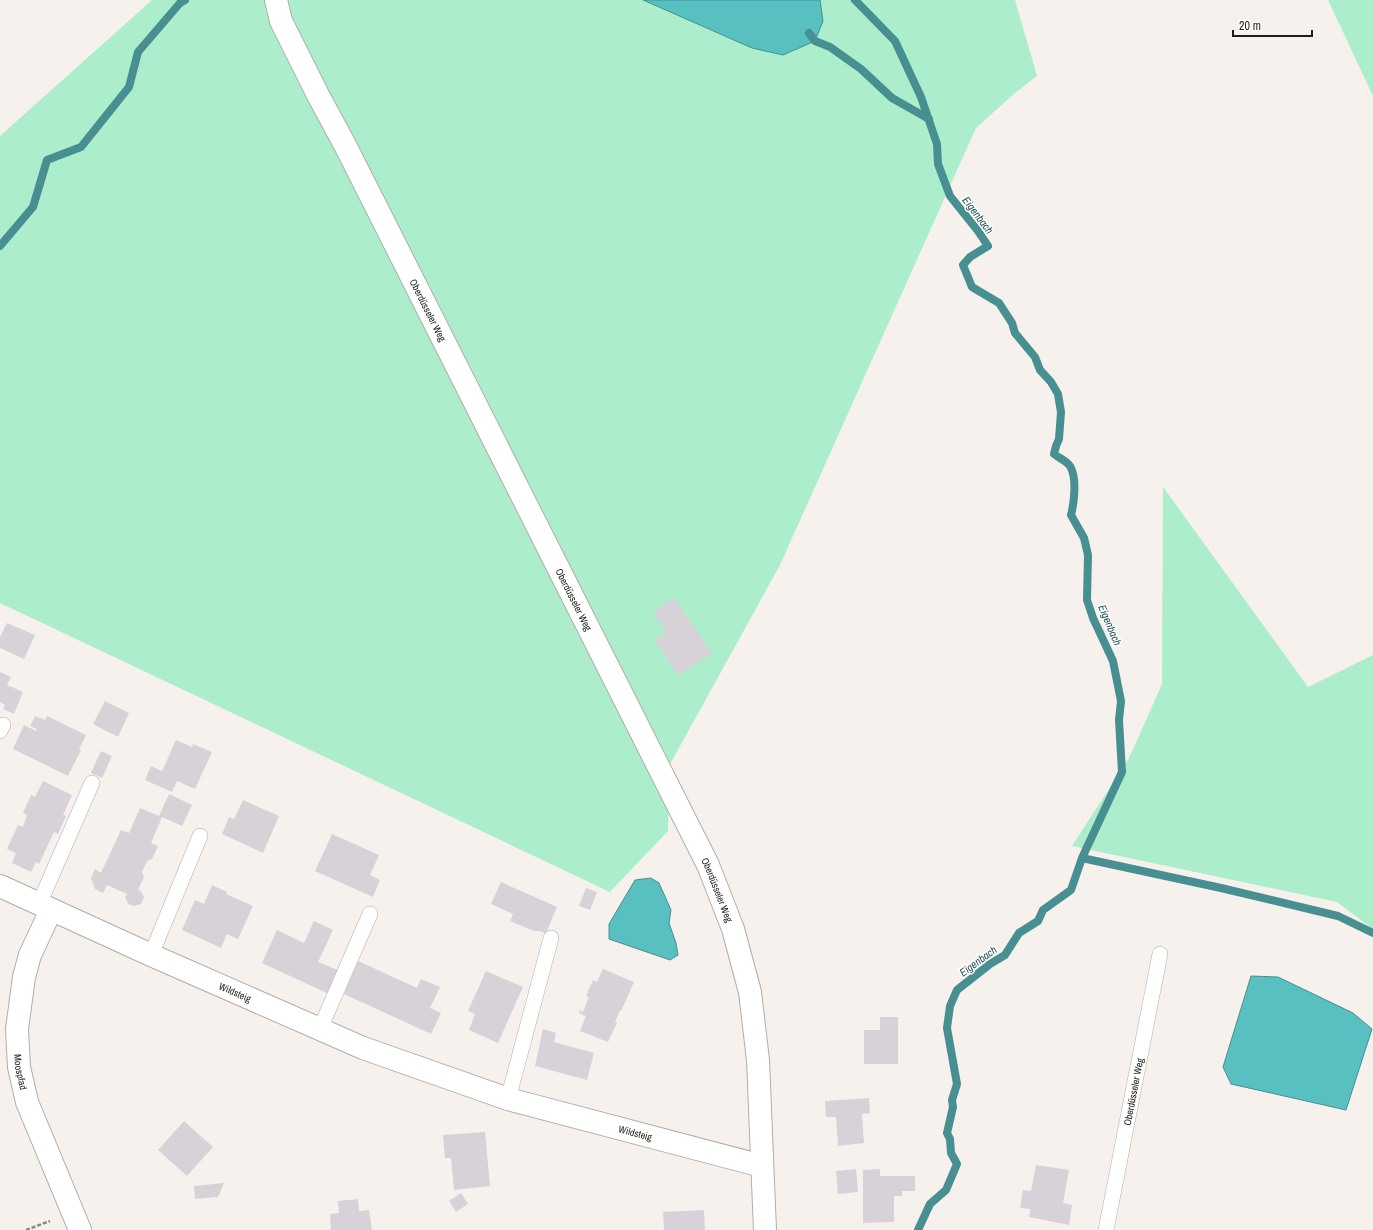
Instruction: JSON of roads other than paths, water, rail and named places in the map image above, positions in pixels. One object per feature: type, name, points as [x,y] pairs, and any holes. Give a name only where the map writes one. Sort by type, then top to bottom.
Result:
[{"type":"street","name":"Oberdüsseler Weg","points":[[276,0],[282,21],[318,95],[708,865],[733,929],[750,992],[758,1060],[765,1230]]},
{"type":"street","name":"Wildsteig","points":[[0,886],[151,955],[362,1048],[508,1099],[762,1166]]},
{"type":"street","name":"Moospfad","points":[[45,907],[30,954],[20,1001],[17,1029],[20,1067],[28,1102],[80,1230]]},
{"type":"lane","points":[[45,907],[92,783]]},
{"type":"lane","points":[[151,955],[200,836]]},
{"type":"lane","points":[[320,1029],[370,914]]},
{"type":"lane","points":[[508,1099],[551,938]]},
{"type":"lane","name":"Oberdüsseler Weg","points":[[1106,1230],[1160,954]]},
{"type":"water","points":[[643,0],[820,0],[823,21],[815,41],[783,55],[752,48]]},
{"type":"water","points":[[651,878],[659,883],[671,910],[669,923],[676,943],[678,955],[670,960],[609,939],[609,924],[635,880]]},
{"type":"water","points":[[1251,976],[1278,977],[1353,1013],[1372,1029],[1346,1110],[1231,1084],[1223,1067]]},
{"type":"waterway","points":[[0,246],[33,207],[47,160],[81,147],[129,87],[138,52],[180,3],[185,0]]},
{"type":"waterway","name":"Eigenbach","points":[[855,0],[895,41],[921,97],[937,144],[938,164],[950,196],[988,246],[970,257],[963,265],[972,287],[999,303],[1012,323],[1015,333],[1035,357],[1040,370],[1051,382],[1058,394],[1061,412],[1059,439],[1054,454],[1064,460],[1071,468],[1073,473],[1074,492],[1071,515],[1084,538],[1088,555],[1087,600],[1093,618],[1113,661],[1121,701],[1119,720],[1122,772],[1082,858],[1071,890],[1043,910],[1038,921],[1019,933],[1005,955],[990,964],[957,990],[950,1006],[947,1028],[957,1084],[952,1100],[953,1107],[947,1133],[950,1139],[951,1153],[957,1164],[946,1190],[930,1204],[918,1230]]},
{"type":"waterway","points":[[809,33],[815,41],[830,47],[861,69],[892,98],[929,119]]},
{"type":"waterway","points":[[1082,858],[1221,888],[1338,916],[1373,933]]}]
